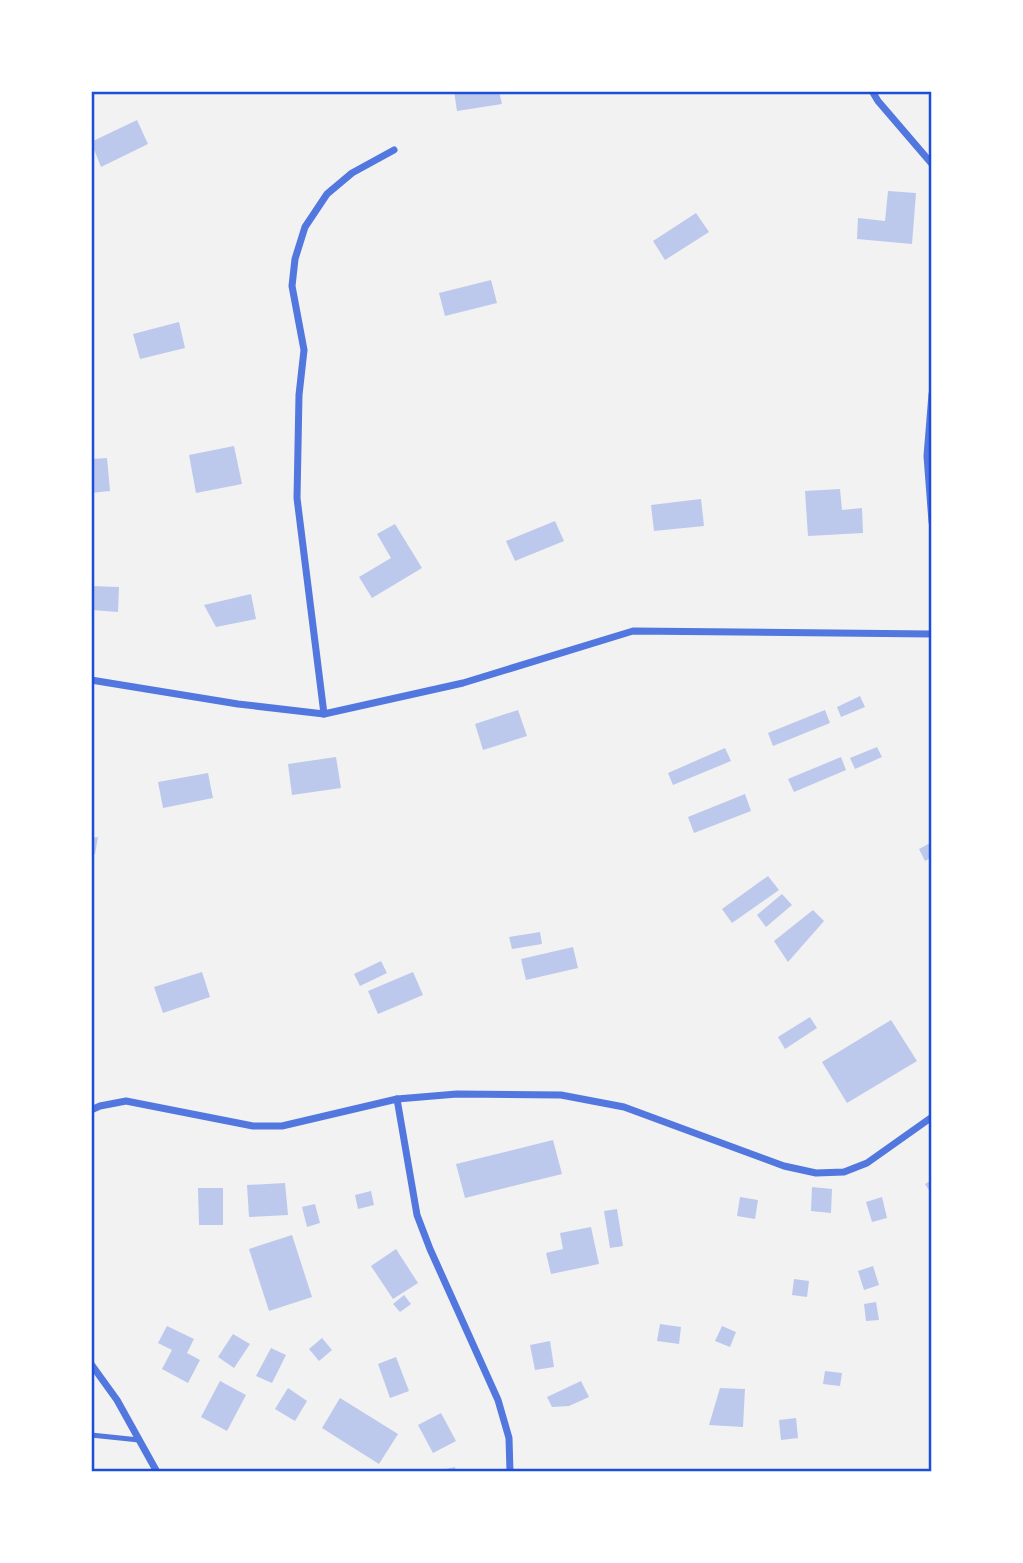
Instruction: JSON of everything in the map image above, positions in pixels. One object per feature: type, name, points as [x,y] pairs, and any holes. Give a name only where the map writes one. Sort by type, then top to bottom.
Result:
[{"type":"street","points":[[872,91],[932,164]]},
{"type":"street","points":[[324,714],[297,498],[299,395],[304,350],[292,286],[295,259],[305,227],[327,194],[352,173],[394,150]]},
{"type":"street","points":[[932,394],[928,456],[932,522]]},
{"type":"street","points":[[91,680],[238,704],[324,714],[463,683],[633,631],[932,634]]},
{"type":"street","points":[[91,1110],[126,1101],[253,1126],[282,1126],[397,1099],[457,1094],[561,1095],[624,1107],[784,1166],[816,1172],[844,1172],[867,1163],[932,1116]]},
{"type":"street","points":[[397,1099],[417,1215],[498,1400],[509,1438],[510,1472]]},
{"type":"street","points":[[91,1364],[117,1400],[157,1472]]},
{"type":"lane","points":[[91,1435],[139,1440]]},
{"type":"building","points":[[454,91],[499,91],[502,104],[457,111]]},
{"type":"building","points":[[137,120],[148,144],[101,167],[91,142]]},
{"type":"building","points":[[888,191],[916,193],[912,244],[857,239],[858,218],[885,221]]},
{"type":"building","points":[[696,213],[709,232],[665,260],[653,241]]},
{"type":"building","points":[[491,280],[497,303],[445,316],[439,293]]},
{"type":"building","points":[[179,322],[185,348],[140,359],[133,334]]},
{"type":"building","points":[[234,446],[242,484],[196,493],[189,455]]},
{"type":"building","points":[[107,458],[110,491],[91,493],[91,459]]},
{"type":"building","points":[[840,489],[842,510],[862,508],[863,533],[808,536],[805,491]]},
{"type":"building","points":[[701,499],[704,526],[654,531],[651,505]]},
{"type":"building","points":[[555,521],[564,541],[515,561],[506,541]]},
{"type":"building","points":[[395,524],[422,568],[372,598],[359,577],[391,558],[377,534]]},
{"type":"building","points":[[91,586],[119,587],[118,612],[91,610]]},
{"type":"building","points":[[251,594],[256,619],[216,627],[204,605]]},
{"type":"building","points":[[860,696],[865,707],[841,717],[837,707]]},
{"type":"building","points":[[518,710],[527,736],[483,750],[475,724]]},
{"type":"building","points":[[825,710],[830,723],[773,746],[768,733]]},
{"type":"building","points":[[877,747],[882,757],[855,769],[850,758]]},
{"type":"building","points":[[725,748],[731,761],[673,785],[668,773]]},
{"type":"building","points":[[336,757],[341,788],[292,795],[288,764]]},
{"type":"building","points":[[841,757],[846,770],[794,792],[788,779]]},
{"type":"building","points":[[208,773],[213,798],[163,808],[158,782]]},
{"type":"building","points":[[745,794],[751,811],[694,833],[688,817]]},
{"type":"building","points":[[98,837],[95,854],[91,855],[91,838]]},
{"type":"building","points":[[932,842],[932,857],[925,861],[919,849]]},
{"type":"building","points":[[768,876],[779,890],[732,923],[722,909]]},
{"type":"building","points":[[782,894],[792,905],[766,927],[757,915]]},
{"type":"building","points":[[813,910],[824,921],[788,962],[774,941]]},
{"type":"building","points":[[540,932],[542,944],[512,949],[509,937]]},
{"type":"building","points":[[573,947],[578,968],[526,980],[521,959]]},
{"type":"building","points":[[381,961],[387,973],[360,986],[354,974]]},
{"type":"building","points":[[202,972],[210,997],[163,1013],[154,987]]},
{"type":"building","points":[[413,972],[423,995],[378,1014],[368,991]]},
{"type":"building","points":[[810,1017],[817,1028],[785,1049],[778,1037]]},
{"type":"building","points":[[891,1020],[917,1061],[847,1103],[822,1062]]},
{"type":"building","points":[[553,1140],[562,1174],[465,1198],[456,1164]]},
{"type":"building","points":[[932,1180],[932,1195],[925,1184]]},
{"type":"building","points":[[285,1183],[288,1215],[249,1217],[247,1185]]},
{"type":"building","points":[[812,1187],[832,1189],[831,1213],[811,1211]]},
{"type":"building","points":[[198,1188],[223,1188],[223,1225],[199,1225]]},
{"type":"building","points":[[371,1191],[374,1205],[358,1209],[355,1195]]},
{"type":"building","points":[[740,1197],[758,1200],[755,1219],[737,1216]]},
{"type":"building","points":[[882,1197],[887,1218],[872,1222],[866,1202]]},
{"type":"building","points":[[315,1204],[320,1223],[307,1227],[302,1207]]},
{"type":"building","points":[[617,1209],[623,1246],[610,1248],[604,1211]]},
{"type":"building","points":[[591,1227],[599,1264],[551,1274],[546,1253],[563,1249],[560,1233]]},
{"type":"building","points":[[292,1235],[312,1297],[269,1311],[249,1249]]},
{"type":"building","points":[[396,1249],[418,1283],[393,1299],[371,1266]]},
{"type":"building","points":[[873,1266],[879,1285],[864,1290],[858,1271]]},
{"type":"building","points":[[794,1279],[809,1281],[807,1297],[792,1295]]},
{"type":"building","points":[[404,1295],[411,1304],[400,1312],[393,1304]]},
{"type":"building","points":[[876,1302],[879,1320],[866,1321],[864,1304]]},
{"type":"building","points":[[660,1324],[681,1327],[679,1344],[657,1341]]},
{"type":"building","points":[[167,1326],[194,1339],[187,1353],[200,1360],[188,1383],[162,1369],[172,1350],[158,1343]]},
{"type":"building","points":[[722,1326],[736,1332],[730,1347],[715,1341]]},
{"type":"building","points":[[233,1334],[250,1344],[234,1368],[218,1357]]},
{"type":"building","points":[[322,1338],[332,1350],[319,1361],[309,1349]]},
{"type":"building","points":[[550,1341],[554,1367],[535,1370],[530,1345]]},
{"type":"building","points":[[271,1348],[286,1355],[272,1383],[256,1376]]},
{"type":"building","points":[[396,1357],[409,1391],[390,1398],[378,1364]]},
{"type":"building","points":[[825,1371],[842,1373],[840,1386],[823,1384]]},
{"type":"building","points":[[220,1381],[246,1395],[227,1431],[201,1417]]},
{"type":"building","points":[[581,1381],[589,1397],[569,1406],[552,1407],[547,1397]]},
{"type":"building","points":[[288,1388],[307,1401],[295,1421],[275,1409]]},
{"type":"building","points":[[720,1388],[745,1389],[743,1427],[709,1425]]},
{"type":"building","points":[[340,1398],[398,1434],[379,1464],[322,1428]]},
{"type":"building","points":[[441,1413],[456,1441],[433,1453],[418,1425]]},
{"type":"building","points":[[796,1418],[798,1438],[781,1440],[779,1420]]},
{"type":"building","points":[[455,1467],[456,1472],[437,1472],[437,1471]]}]
